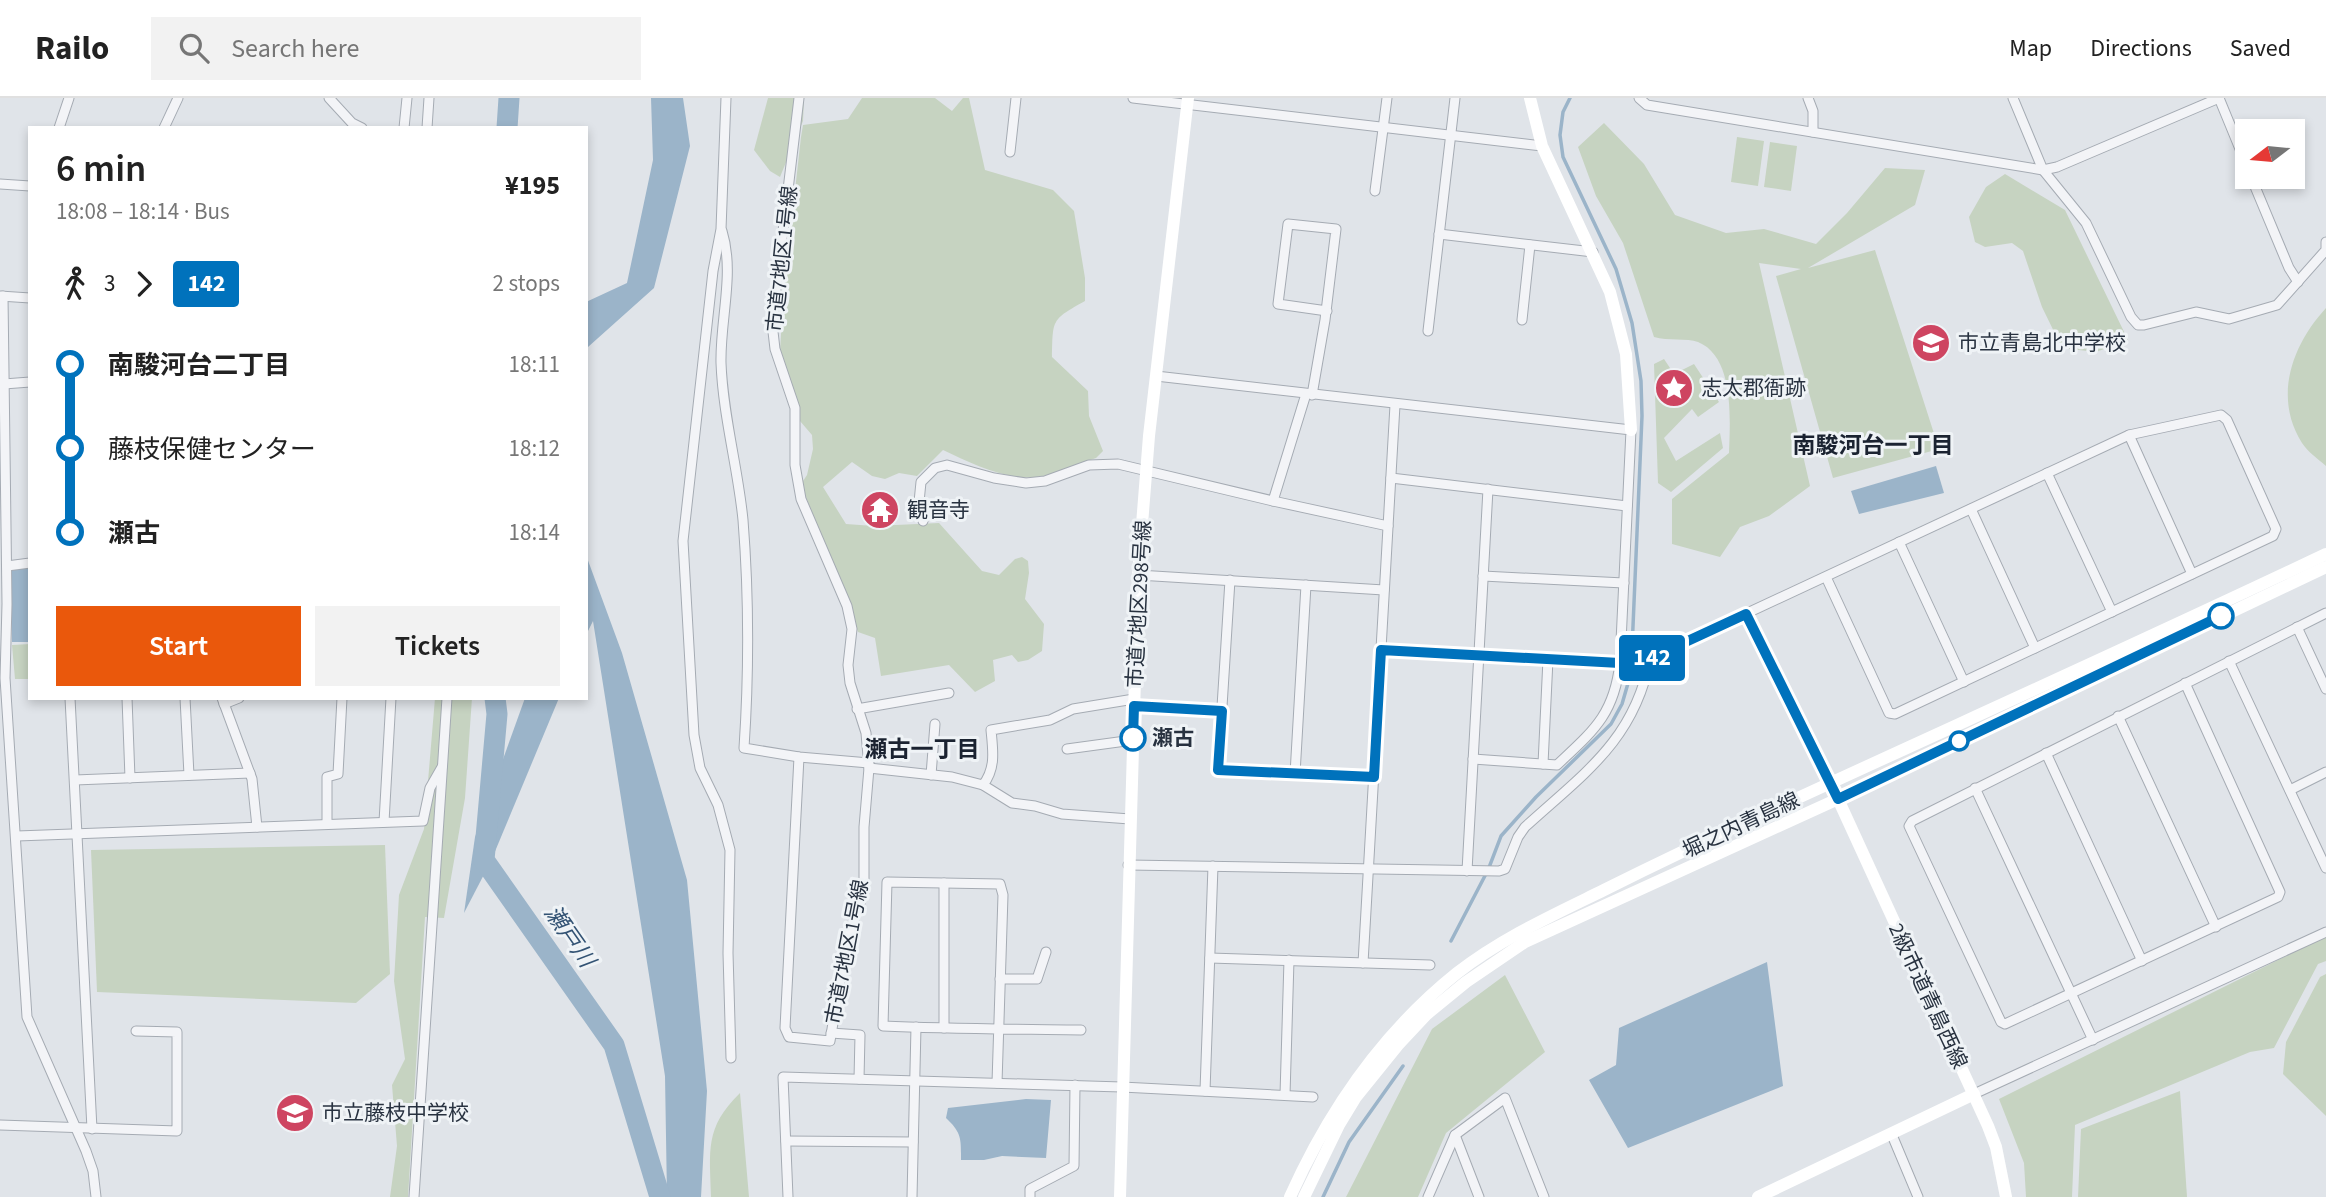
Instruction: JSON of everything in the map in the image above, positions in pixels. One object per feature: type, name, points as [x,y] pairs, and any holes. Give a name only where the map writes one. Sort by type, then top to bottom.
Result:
[{"type":"main road","points":[[1530,98],[1542,146],[1610,292],[1622,336],[1629,387],[1630,430]]},
{"type":"main road","name":"市道7地区298号線","points":[[1120,1197],[1138,575],[1156,376],[1188,101]]},
{"type":"main road","name":"堀之内青島線","points":[[1290,1197],[1326,1124],[1349,1087],[1386,1040],[1418,1006],[1458,972],[1520,930],[1830,783],[2326,554]]},
{"type":"main road","name":"堀之内青島線","points":[[1304,1197],[1339,1125],[1356,1097],[1398,1045],[1427,1014],[1466,982],[1525,942],[1838,799],[2326,567]]},
{"type":"main road","name":"2級市道青島西線","points":[[1838,799],[1974,1094],[1996,1147],[2007,1197]]},
{"type":"main road","points":[[1758,1197],[1974,1094]]},
{"type":"street","points":[[60,126],[69,98]]},
{"type":"street","points":[[164,126],[178,98]]},
{"type":"street","points":[[329,98],[358,126]]},
{"type":"street","points":[[404,126],[407,98]]},
{"type":"street","points":[[427,126],[429,98]]},
{"type":"street","points":[[726,98],[721,229],[713,271],[683,541],[694,735],[700,768],[718,805],[730,850],[728,953],[731,1058]]},
{"type":"street","name":"市道7地区1号線","points":[[799,98],[772,323],[775,349],[795,408],[795,465],[801,499],[847,606],[852,629],[848,666],[850,683],[866,733],[869,765],[864,827],[864,892],[847,939],[830,1041],[789,1037],[785,1028],[799,757]]},
{"type":"street","points":[[1010,152],[1016,98]]},
{"type":"street","points":[[1133,98],[1188,101],[1383,128],[1542,146]]},
{"type":"street","points":[[1375,191],[1387,98]]},
{"type":"street","points":[[1428,331],[1455,98]]},
{"type":"street","points":[[1639,98],[1647,105],[2043,170],[2057,167],[2219,98],[2235,137]]},
{"type":"street","points":[[1808,98],[1813,111],[1812,132]]},
{"type":"street","points":[[2013,98],[2043,170],[2086,223],[2131,317],[2138,325],[2196,312],[2229,319],[2277,306],[2326,250],[2326,242]]},
{"type":"street","points":[[0,184],[28,186]]},
{"type":"street","points":[[2257,189],[2289,268],[2298,282]]},
{"type":"street","points":[[1273,501],[1309,394],[1326,311],[1336,229],[1288,224],[1278,304],[1326,311]]},
{"type":"street","points":[[721,229],[727,247],[728,265],[721,362],[729,436],[743,520],[749,673],[744,748],[869,765],[983,785],[1012,803],[1062,814],[1130,819]]},
{"type":"street","points":[[1439,234],[1593,252]]},
{"type":"street","points":[[1522,320],[1530,246]]},
{"type":"street","points":[[28,298],[2,296],[7,566],[3,679],[17,836],[27,1017],[93,1171],[96,1197]]},
{"type":"street","points":[[1156,376],[1630,430],[1621,663],[1614,696],[1593,732],[1557,765],[1473,759]]},
{"type":"street","points":[[4,384],[28,382]]},
{"type":"street","points":[[1363,962],[1395,405]]},
{"type":"street","points":[[1381,650],[1638,664],[2129,435],[2221,415],[2227,420],[2276,529],[2273,536],[1895,714],[1889,713],[1826,577]]},
{"type":"street","points":[[2129,435],[2192,574]]},
{"type":"street","points":[[923,521],[919,502],[921,482],[935,468],[947,465],[994,478],[1026,483],[1045,481],[1089,465],[1118,464],[1388,526]]},
{"type":"street","points":[[2047,473],[2112,612]]},
{"type":"street","points":[[1391,478],[1627,506]]},
{"type":"street","points":[[1467,870],[1488,489]]},
{"type":"street","points":[[1971,509],[2035,648]]},
{"type":"street","points":[[1899,542],[1964,682]]},
{"type":"street","points":[[7,566],[28,564]]},
{"type":"street","points":[[1138,575],[1384,590]]},
{"type":"street","points":[[1483,576],[1624,583]]},
{"type":"street","points":[[1230,580],[1218,770],[1374,777]]},
{"type":"street","points":[[1294,774],[1306,585]]},
{"type":"street","points":[[2185,683],[2280,891],[2278,897],[2072,994],[2005,1024],[2001,1022],[1909,826],[1912,821],[1975,788],[2326,612]]},
{"type":"street","points":[[1746,614],[1838,799]]},
{"type":"street","points":[[2297,627],[2326,689]]},
{"type":"street","points":[[1543,764],[1548,659]]},
{"type":"street","points":[[1128,865],[1479,871],[1506,869],[1518,837],[1525,827],[1614,743],[1627,724],[1646,681],[1650,659]]},
{"type":"street","points":[[2230,661],[2326,868]]},
{"type":"street","points":[[857,709],[949,693]]},
{"type":"street","points":[[70,700],[92,1129]]},
{"type":"street","points":[[127,700],[130,778]]},
{"type":"street","points":[[185,700],[188,775]]},
{"type":"street","points":[[327,824],[327,777],[338,774],[342,700]]},
{"type":"street","points":[[384,822],[391,700]]},
{"type":"street","points":[[414,1197],[447,700]]},
{"type":"street","points":[[223,701],[250,773],[257,827]]},
{"type":"street","points":[[983,785],[991,774],[991,730],[1050,720],[1073,709],[1134,703],[1222,711]]},
{"type":"street","points":[[2118,716],[2216,927]]},
{"type":"street","points":[[931,775],[935,724]]},
{"type":"street","points":[[1067,749],[1133,740]]},
{"type":"street","points":[[2046,753],[2142,961]]},
{"type":"street","points":[[17,836],[423,821],[430,788],[443,765]]},
{"type":"street","points":[[2290,790],[2326,772]]},
{"type":"street","points":[[75,780],[250,773]]},
{"type":"street","points":[[1975,788],[2093,1040]]},
{"type":"street","points":[[1205,1091],[1213,866]]},
{"type":"street","points":[[997,1083],[998,1029],[1003,895],[1000,884],[887,882],[883,1026],[944,1028],[998,1029],[1081,1030]]},
{"type":"street","points":[[944,883],[944,1028]]},
{"type":"street","points":[[1974,1094],[2326,932]]},
{"type":"street","points":[[1000,979],[1038,979],[1046,952]]},
{"type":"street","points":[[1210,958],[1430,965]]},
{"type":"street","points":[[1285,1095],[1289,960]]},
{"type":"street","points":[[912,1197],[916,1027]]},
{"type":"street","points":[[0,1125],[177,1130],[177,1032],[136,1031]]},
{"type":"street","points":[[831,1033],[860,1035],[859,1079]]},
{"type":"street","points":[[788,1197],[783,1077],[1074,1085],[1314,1097]]},
{"type":"street","points":[[1030,1197],[1030,1189],[1074,1166],[1074,1085]]},
{"type":"street","points":[[1428,1197],[1455,1135],[1505,1098],[1544,1197]]},
{"type":"street","points":[[1455,1135],[1479,1197]]},
{"type":"street","points":[[1892,1135],[1918,1197]]},
{"type":"street","points":[[786,1141],[913,1142]]},
{"type":"green space","points":[[768,98],[804,98],[803,121],[780,177],[770,171],[754,150]]},
{"type":"green space","points":[[862,98],[935,98],[952,111],[963,98],[969,98],[985,170],[1053,190],[1074,211],[1085,278],[1085,301],[1066,312],[1056,322],[1052,357],[1088,391],[1089,416],[1103,451],[1096,458],[1060,471],[1026,478],[989,470],[943,450],[917,476],[899,473],[885,479],[872,476],[852,462],[823,487],[846,524],[874,526],[939,523],[982,571],[999,575],[1015,559],[1022,557],[1028,561],[1025,599],[1044,624],[1042,651],[1028,660],[1018,662],[1012,655],[993,660],[995,681],[975,692],[949,665],[881,676],[875,638],[858,632],[801,484],[807,475],[813,449],[812,435],[800,421],[780,352],[783,298],[801,137],[803,125],[848,119]]},
{"type":"green space","points":[[1604,123],[1644,164],[1675,215],[1726,233],[1764,229],[1816,244],[1847,213],[1885,168],[1925,170],[1915,205],[1808,268],[1875,250],[1939,449],[1833,478],[1776,276],[1801,269],[1759,263],[1810,486],[1769,516],[1740,527],[1720,557],[1672,544],[1672,499],[1729,453],[1728,391],[1719,361],[1710,350],[1694,341],[1654,337],[1623,243],[1596,196],[1578,147]]},
{"type":"green space","points":[[1737,137],[1764,141],[1758,186],[1731,182]]},
{"type":"green space","points":[[1770,142],[1797,146],[1791,191],[1764,187]]},
{"type":"green space","points":[[2005,174],[2065,210],[2128,340],[2096,352],[2062,348],[2042,307],[2023,251],[2012,243],[1985,247],[1975,242],[1969,217],[1986,187]]},
{"type":"green space","points":[[2326,308],[2326,466],[2302,443],[2293,426],[2288,390],[2296,355],[2304,338]]},
{"type":"green space","points":[[1664,359],[1674,374],[1694,364],[1719,402],[1698,417],[1692,409],[1664,438],[1676,461],[1720,433],[1723,448],[1671,492],[1658,483],[1654,364]]},
{"type":"green space","points":[[28,644],[28,679],[15,679],[12,645]]},
{"type":"green space","points":[[435,700],[472,700],[465,798],[444,918],[425,917],[408,1197],[390,1197],[397,1146],[392,1085],[405,1059],[394,981],[399,895],[424,829]]},
{"type":"green space","points":[[385,845],[390,974],[356,1003],[97,992],[91,850]]},
{"type":"green space","points":[[2326,936],[2326,961],[2318,964],[2274,1048],[2250,1052],[2075,1125],[2072,1197],[2026,1197],[2024,1163],[1999,1099]]},
{"type":"green space","points":[[2326,974],[2326,1116],[2283,1074],[2286,1042],[2320,977]]},
{"type":"green space","points":[[1505,975],[1545,1052],[1446,1133],[1418,1197],[1346,1197],[1432,1029]]},
{"type":"green space","points":[[2180,1091],[2187,1197],[2078,1197],[2081,1129]]},
{"type":"green space","points":[[740,1093],[749,1197],[711,1197],[710,1153],[715,1129],[728,1106]]},
{"type":"water","points":[[651,98],[683,98],[690,146],[654,288],[588,347],[588,301],[627,283],[653,160]]},
{"type":"water","points":[[1936,466],[1944,493],[1859,514],[1851,491]]},
{"type":"water","points":[[588,560],[622,653],[687,880],[707,1091],[701,1197],[667,1197],[665,1076],[593,621],[588,631]]},
{"type":"water","points":[[11,568],[28,568],[28,642],[12,642]]},
{"type":"water","points":[[524,700],[558,700],[491,861],[464,913],[475,837]]},
{"type":"water","points":[[1767,962],[1783,1086],[1628,1148],[1589,1080],[1616,1065],[1619,1028]]},
{"type":"water","points":[[1026,1099],[1051,1100],[1046,1158],[1002,1156],[984,1160],[961,1160],[959,1137],[946,1118],[948,1108]]},
{"type":"waterway","name":"瀬戸川","points":[[507,126],[509,98]]},
{"type":"waterway","points":[[1451,941],[1488,870],[1501,836],[1536,797],[1611,724],[1622,704],[1631,673],[1642,416],[1641,381],[1632,323],[1616,269],[1563,157],[1560,135],[1563,112],[1570,98]]},
{"type":"waterway","name":"瀬戸川","points":[[495,700],[497,714],[484,860],[614,1045],[660,1197]]},
{"type":"waterway","points":[[1323,1197],[1349,1142],[1403,1066]]},
{"type":"bus line","name":"142","points":[[1133,738],[1134,706],[1222,711],[1218,770],[1374,777],[1381,650],[1638,664],[1746,614],[1838,799],[2221,616]]},
{"type":"place","name":"市立青島北中学校","points":[[1931,343]]},
{"type":"place","name":"志太郡衙跡","points":[[1674,388]]},
{"type":"place","name":"観音寺","points":[[880,510]]},
{"type":"place","name":"瀬古","points":[[1133,738]]},
{"type":"place","name":"市立藤枝中学校","points":[[295,1113]]},
{"type":"district","name":"南駿河台一丁目","points":[[1873,445]]},
{"type":"district","name":"瀬古一丁目","points":[[922,749]]}]
